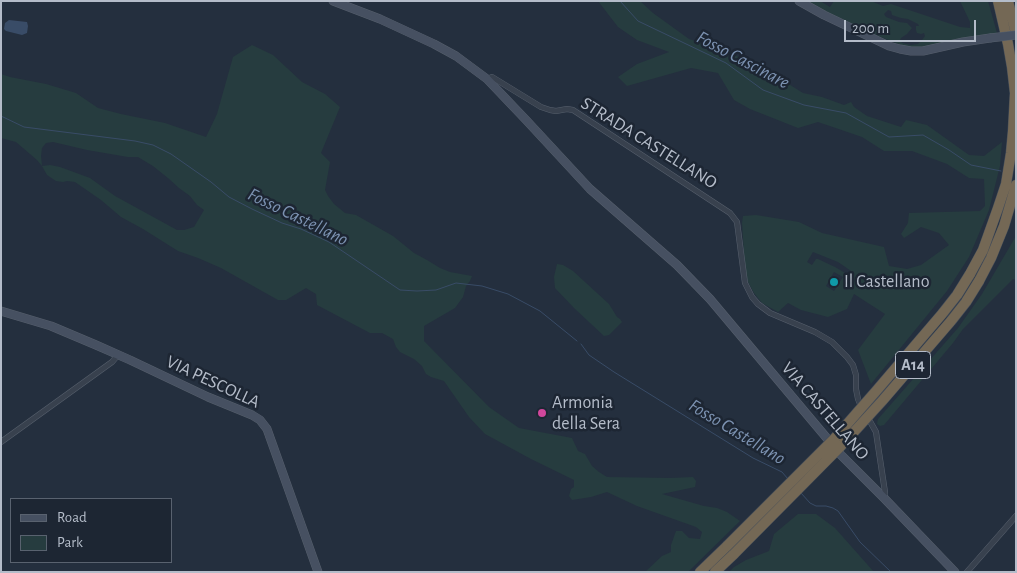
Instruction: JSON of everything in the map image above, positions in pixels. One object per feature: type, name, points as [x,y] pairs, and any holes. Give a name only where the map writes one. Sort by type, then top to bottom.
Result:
[{"type":"highway","name":"A14","points":[[715,572],[730,550],[834,439],[942,314],[957,295],[983,250],[1006,184],[1015,119],[1012,67],[998,1]]},
{"type":"highway","points":[[1008,1],[1016,34]]},
{"type":"highway","name":"A14","points":[[700,572],[730,550],[841,446],[951,321],[980,281],[991,258],[1004,226],[1016,185]]},
{"type":"street","name":"STRADA CASTELLANO","points":[[333,1],[380,19],[434,44],[462,60],[487,79],[590,190],[677,265]]},
{"type":"street","points":[[799,1],[889,46],[911,52],[1016,34]]},
{"type":"street","name":"STRADA CASTELLANO","points":[[487,79],[492,77],[541,107],[556,111],[567,109],[578,113],[730,212],[737,222],[745,283],[752,298],[770,313],[815,332],[832,342],[848,357],[853,365],[859,403],[876,432],[886,492],[884,498]]},
{"type":"street","name":"VIA CASTELLANO","points":[[677,265],[710,299],[841,455],[955,572]]},
{"type":"street","name":"VIA PESCOLLA","points":[[1,311],[51,326],[260,420],[268,432],[318,572]]},
{"type":"street","points":[[1,442],[105,368],[118,355]]},
{"type":"street","points":[[967,572],[1016,516]]},
{"type":"green space","points":[[598,1],[640,1],[653,13],[689,39],[723,50],[763,68],[803,93],[844,105],[851,102],[854,107],[867,116],[901,127],[906,120],[927,125],[969,155],[984,156],[1002,142],[1000,166],[989,210],[969,257],[947,291],[871,384],[858,350],[885,314],[854,294],[847,309],[828,317],[801,310],[788,303],[778,312],[762,303],[748,282],[745,269],[743,216],[756,215],[799,222],[822,233],[884,247],[889,266],[907,269],[921,265],[949,245],[939,233],[921,227],[904,238],[901,234],[908,223],[909,213],[980,211],[985,206],[984,179],[969,178],[947,164],[912,151],[884,151],[862,137],[818,122],[798,128],[750,109],[734,100],[718,73],[691,68],[627,86],[618,77],[637,64],[669,52],[637,40],[618,27]],"holes":[[[813,252],[838,262],[854,273],[852,277],[818,259],[812,265],[807,262]],[[834,272],[843,277],[834,291],[826,286]]]},
{"type":"green space","points":[[807,1],[820,1],[830,7],[834,1],[871,1],[883,6],[891,4],[960,27],[970,28],[970,22],[960,1],[988,1],[997,33],[919,49],[904,46],[881,37]],"holes":[[[888,10],[891,11],[892,15],[918,24],[919,26],[916,26],[917,33],[924,33],[925,36],[918,44],[902,43],[901,38],[912,28],[907,23],[886,17],[884,14]]]},
{"type":"green space","points":[[252,45],[273,55],[302,82],[325,94],[340,107],[321,153],[330,162],[325,190],[334,204],[345,213],[356,215],[393,236],[414,253],[440,268],[472,276],[466,286],[463,297],[455,308],[424,326],[424,341],[489,407],[519,428],[572,438],[578,451],[585,454],[592,466],[607,477],[693,477],[696,481],[695,487],[662,494],[717,508],[740,521],[688,572],[645,572],[662,556],[671,552],[671,545],[676,531],[682,531],[689,538],[700,539],[702,532],[696,527],[637,506],[607,492],[572,500],[569,496],[571,489],[574,487],[574,480],[485,434],[469,417],[444,381],[426,374],[422,366],[414,359],[400,352],[393,339],[382,333],[370,333],[317,305],[316,294],[306,288],[286,300],[278,300],[221,268],[178,251],[121,217],[75,182],[56,181],[47,175],[37,160],[16,142],[1,138],[1,74],[76,93],[98,108],[165,123],[206,137],[217,114],[233,57]],"holes":[[[53,142],[87,150],[138,157],[168,178],[204,210],[194,227],[177,230],[115,196],[90,178],[60,167],[42,166],[42,148],[46,143]]]},
{"type":"green space","points":[[1016,236],[1016,280],[1013,279],[963,329],[884,425],[880,426],[877,424],[878,419],[958,328],[982,294]]},
{"type":"green space","points":[[557,264],[573,271],[609,304],[620,319],[622,322],[609,335],[604,336],[555,288],[554,277]]},
{"type":"green space","points":[[798,514],[816,514],[835,528],[874,572],[729,572],[746,560],[769,551],[774,534]]},
{"type":"water","points":[[9,20],[27,22],[27,33],[22,35],[6,31],[4,29],[5,23]]},
{"type":"waterway","name":"Fosso Cascinare","points":[[620,1],[638,21],[726,63],[763,90],[804,105],[846,113],[889,137],[923,135],[971,165],[1001,171]]},
{"type":"waterway","name":"Fosso Castellano","points":[[1,116],[24,127],[153,145],[171,154],[229,197],[282,223],[301,229],[329,242],[400,290],[436,290],[456,283],[482,286],[508,294],[540,311],[577,341]]},
{"type":"waterway","name":"Fosso Castellano","points":[[581,344],[589,355],[614,372],[753,458],[782,472],[788,479]]},
{"type":"waterway","name":"Fosso Castellano","points":[[801,493],[810,503],[816,506],[826,506],[838,511],[860,542],[891,572]]},
{"type":"place","name":"Il Castellano","points":[[834,282]]},
{"type":"place","name":"Armonia della Sera","points":[[542,413]]}]
